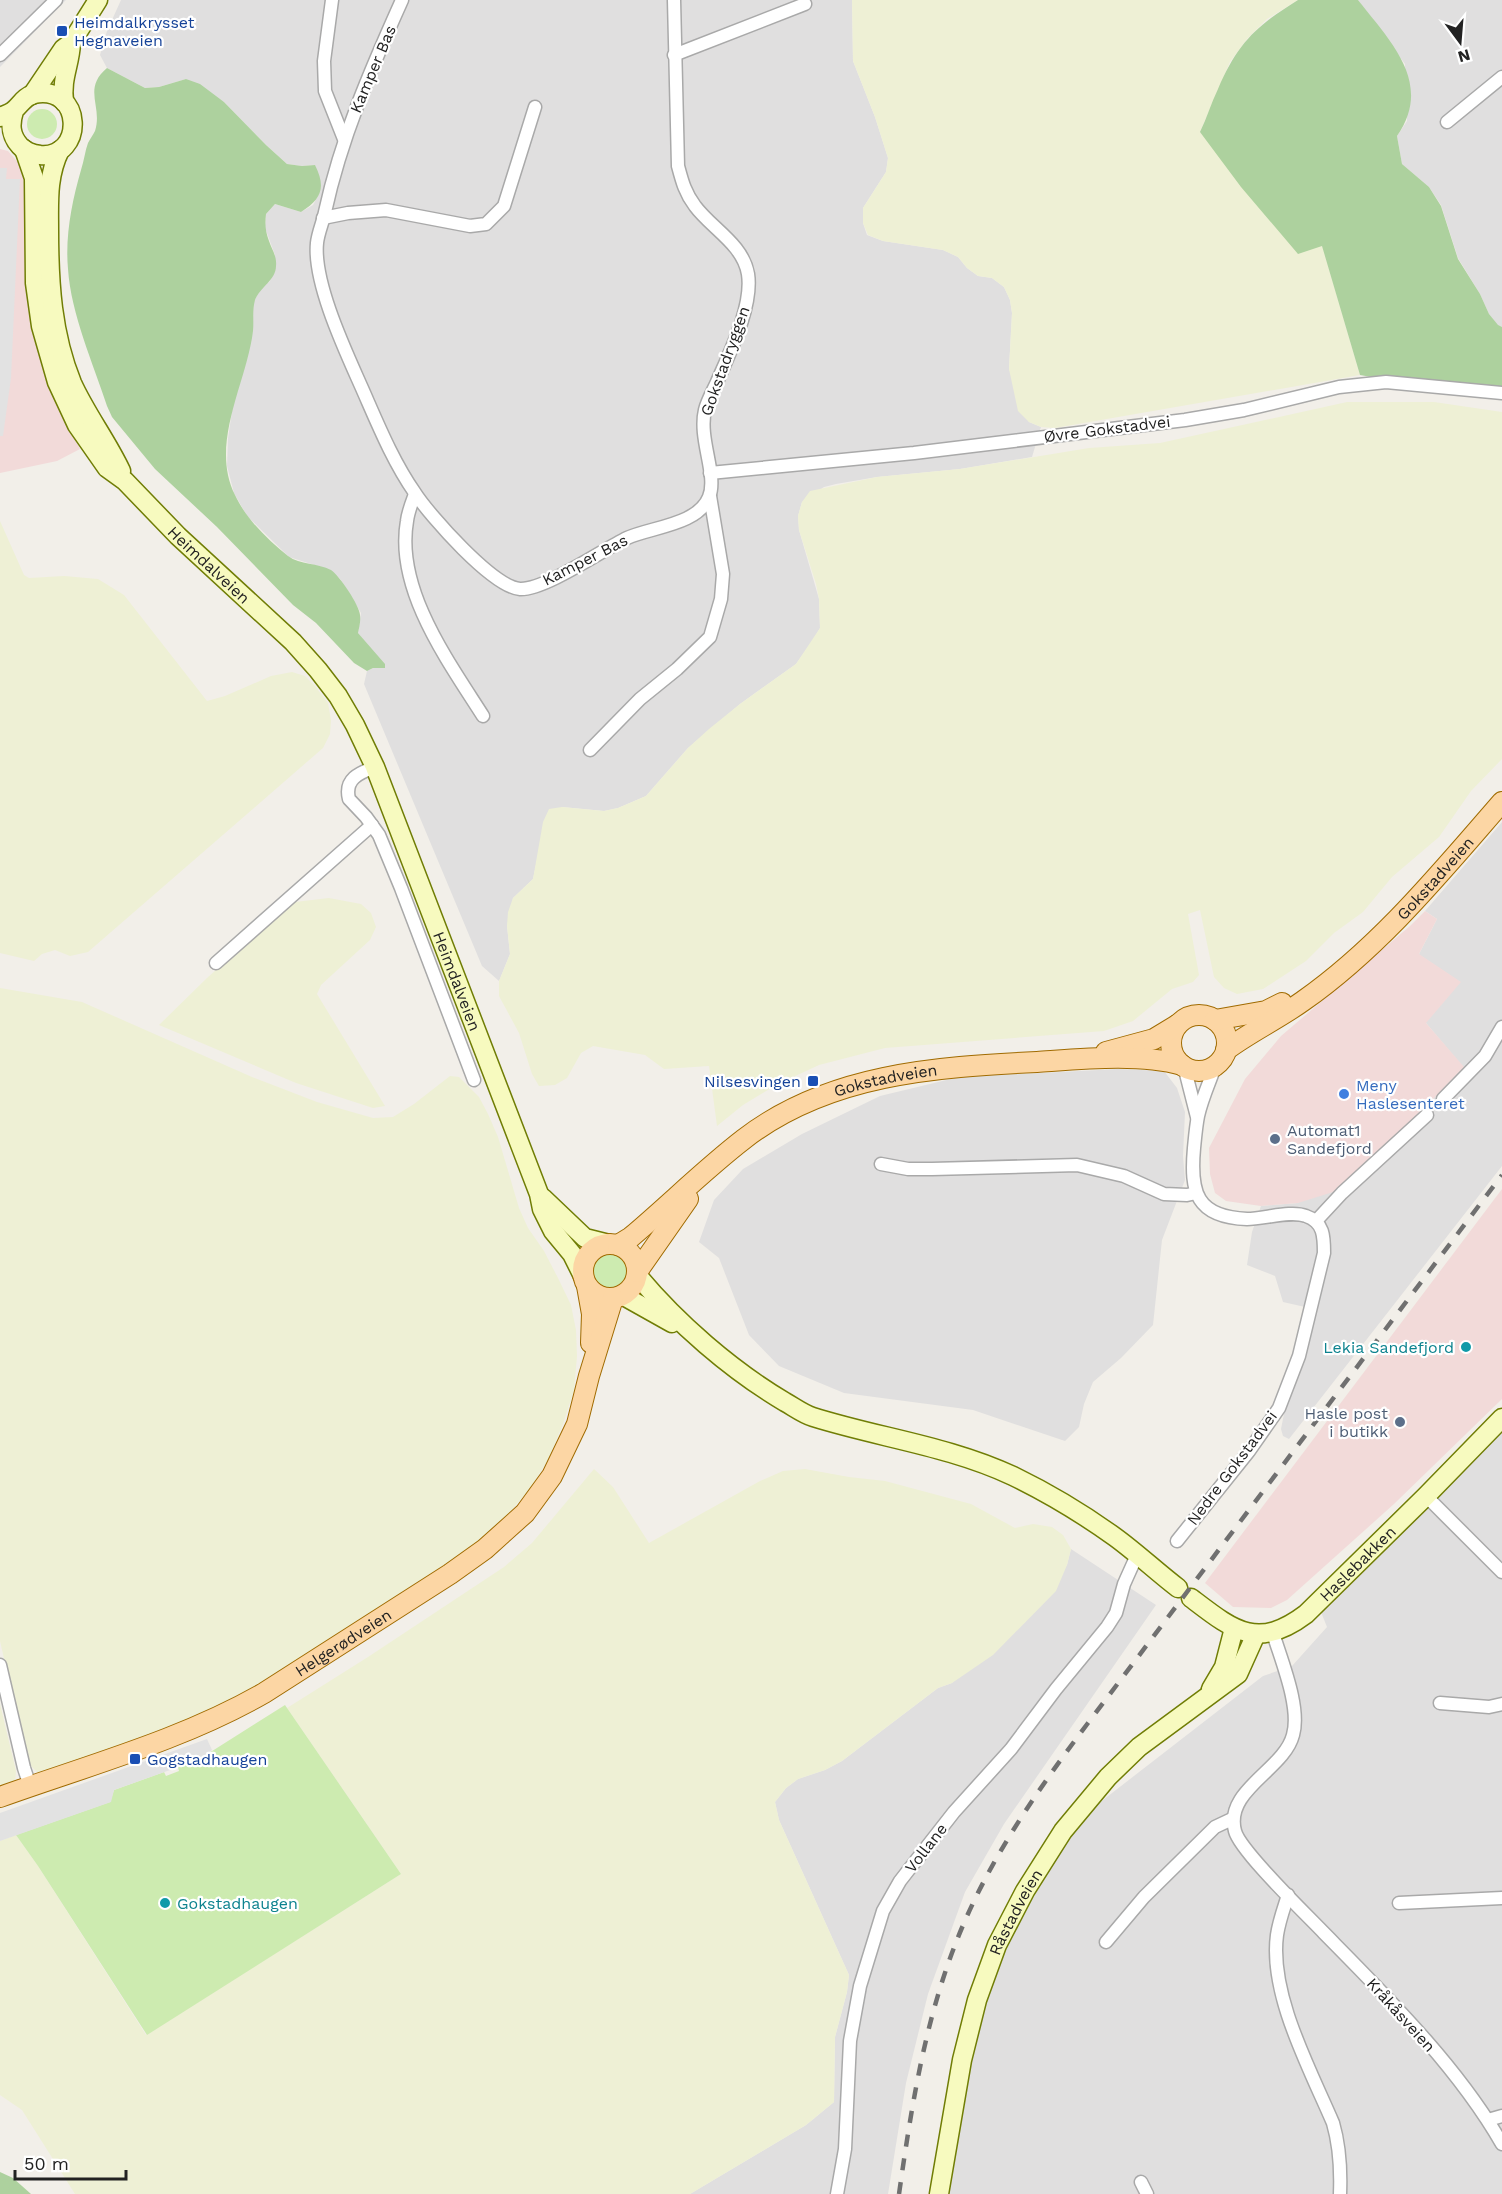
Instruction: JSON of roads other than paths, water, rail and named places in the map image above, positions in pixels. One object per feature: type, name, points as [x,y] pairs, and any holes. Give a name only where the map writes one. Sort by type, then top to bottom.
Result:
[{"type":"main road","points":[[32,94],[63,49],[71,43],[98,0]]},
{"type":"main road","points":[[64,102],[64,76],[71,43]]},
{"type":"main road","points":[[49,93],[64,102],[71,113],[73,126],[70,138],[60,150],[42,155],[31,153],[13,142],[7,114],[24,98],[32,94],[49,93]]},
{"type":"main road","name":"Heimdalveien","points":[[13,142],[34,178],[35,283],[40,319],[57,382],[77,425],[107,468],[125,481],[178,536],[293,642],[338,696],[375,767],[539,1194],[542,1209],[554,1231],[572,1254],[585,1281]]},
{"type":"main road","name":"Heimdalveien","points":[[60,150],[51,171],[49,202],[50,290],[57,333],[66,368],[81,402],[116,461],[125,481]]},
{"type":"main road","name":"Gokstadveien","points":[[1221,1057],[1250,1032],[1303,1002],[1363,952],[1430,884],[1502,802]]},
{"type":"main road","name":"Gokstadveien","points":[[1215,1020],[1266,1011],[1298,994],[1363,952]]},
{"type":"main road","points":[[1191,1016],[1207,1016],[1215,1020],[1225,1033],[1221,1057],[1201,1071],[1183,1066],[1175,1058],[1171,1048],[1171,1040],[1177,1025],[1191,1016]]},
{"type":"main road","name":"Gokstadveien","points":[[1077,1060],[1154,1039],[1177,1025]]},
{"type":"main road","name":"Gokstadveien","points":[[613,1244],[631,1237],[743,1139],[785,1112],[832,1092],[874,1079],[938,1068],[1077,1060],[1162,1059],[1183,1066]]},
{"type":"main road","name":"Gokstadveien","points":[[637,1274],[679,1210],[716,1164]]},
{"type":"main road","name":"Heimdalveien","points":[[539,1194],[585,1238],[613,1244]]},
{"type":"main road","points":[[618,1297],[630,1290],[637,1274],[636,1263],[632,1254],[613,1244],[593,1250],[587,1256],[583,1266],[585,1281],[594,1293],[603,1297],[618,1297],[705,1342]]},
{"type":"main road","points":[[637,1274],[654,1295],[736,1370],[810,1416],[960,1455],[1013,1476],[1066,1506],[1115,1538],[1234,1628],[1265,1634]]},
{"type":"main road","name":"Helgerødveien","points":[[585,1281],[592,1314],[589,1376]]},
{"type":"main road","name":"Helgerødveien","points":[[0,1797],[189,1730],[227,1714],[264,1693],[485,1549],[525,1513],[552,1476],[577,1424],[589,1376],[618,1297]]},
{"type":"main road","name":"Haslebakken","points":[[1265,1634],[1292,1625],[1306,1614],[1502,1418]]},
{"type":"main road","name":"Råstadveien","points":[[1207,1695],[1224,1668],[1234,1628]]},
{"type":"main road","name":"Råstadveien","points":[[939,2194],[962,2060],[977,2000],[997,1945],[1025,1891],[1063,1831],[1108,1777],[1139,1747],[1238,1674],[1265,1634]]},
{"type":"street","points":[[0,55],[56,0]]},
{"type":"street","name":"Kamper Bas","points":[[332,0],[324,61],[325,91],[344,139]]},
{"type":"street","name":"Kamper Bas","points":[[402,0],[344,139],[333,172],[317,243],[319,266],[333,319],[388,447],[415,494],[476,563],[517,589],[531,588],[645,530],[669,525],[689,517],[700,510],[710,496]]},
{"type":"street","name":"Gokstadryggen","points":[[674,0],[678,166],[684,190],[696,208],[739,251],[748,272],[747,301],[733,345],[705,409],[703,442],[710,473]]},
{"type":"street","points":[[674,55],[805,4]]},
{"type":"street","points":[[1447,122],[1502,77]]},
{"type":"street","points":[[323,218],[348,213],[386,210],[470,226],[486,224],[504,206],[535,107]]},
{"type":"street","name":"Øvre Gokstadvei","points":[[710,473],[914,453],[1185,420],[1244,410],[1339,387],[1368,383],[1386,382],[1502,393]]},
{"type":"street","points":[[590,750],[640,699],[677,669],[710,637],[721,599],[723,574],[710,496],[710,473]]},
{"type":"street","points":[[415,494],[406,521],[406,566],[417,604],[483,716]]},
{"type":"street","name":"Heimdalveien","points":[[375,767],[354,777],[348,787],[348,794],[352,804],[379,836],[474,1080]]},
{"type":"street","points":[[216,963],[372,825]]},
{"type":"street","points":[[1443,1099],[1485,1056],[1502,1027]]},
{"type":"street","points":[[1221,1057],[1197,1118],[1192,1174],[1196,1193],[1208,1208],[1227,1216],[1247,1219],[1297,1214],[1316,1221],[1342,1193],[1427,1115]]},
{"type":"street","points":[[1183,1066],[1197,1118]]},
{"type":"street","points":[[881,1164],[908,1169],[1077,1165],[1124,1176],[1164,1194],[1196,1193]]},
{"type":"street","name":"Nedre Gokstadvei","points":[[1177,1541],[1249,1451],[1278,1408],[1299,1356],[1324,1254],[1322,1229],[1316,1221]]},
{"type":"street","points":[[1426,1496],[1502,1572]]},
{"type":"street","name":"Vollane","points":[[837,2194],[845,2149],[850,2041],[860,1986],[884,1911],[900,1881],[954,1812],[1011,1749],[1107,1627],[1116,1613],[1124,1584],[1137,1556]]},
{"type":"street","points":[[1106,1941],[1144,1897],[1215,1827],[1232,1819],[1233,1810],[1241,1798],[1286,1750],[1293,1737],[1296,1723],[1291,1698],[1265,1634]]},
{"type":"street","points":[[0,1665],[30,1786]]},
{"type":"street","points":[[1440,1703],[1489,1707],[1502,1704]]},
{"type":"street","name":"Kråkåsveien","points":[[1232,1819],[1236,1834],[1288,1895],[1414,2029],[1469,2092],[1502,2144]]},
{"type":"street","points":[[1288,1895],[1277,1935],[1277,1968],[1280,1988],[1287,2012],[1338,2142],[1341,2194]]},
{"type":"street","points":[[1399,1903],[1502,1898]]},
{"type":"street","points":[[1488,2120],[1502,2116]]},
{"type":"street","points":[[1141,2182],[1147,2194]]},
{"type":"railway","points":[[899,2194],[920,2068],[944,1975],[967,1915],[997,1857],[1031,1802],[1069,1749],[1502,1175]]},
{"type":"place","name":"Heimdalkrysset Hegnaveien","points":[[62,31]]},
{"type":"place","name":"Nilsesvingen","points":[[813,1081]]},
{"type":"place","name":"Meny Haslesenteret","points":[[1344,1094]]},
{"type":"place","name":"Automat1 Sandefjord","points":[[1275,1139]]},
{"type":"place","name":"Lekia Sandefjord","points":[[1466,1347]]},
{"type":"place","name":"Hasle post i butikk","points":[[1400,1422]]},
{"type":"place","name":"Gogstadhaugen","points":[[135,1759]]},
{"type":"place","name":"Gokstadhaugen","points":[[165,1903]]}]
